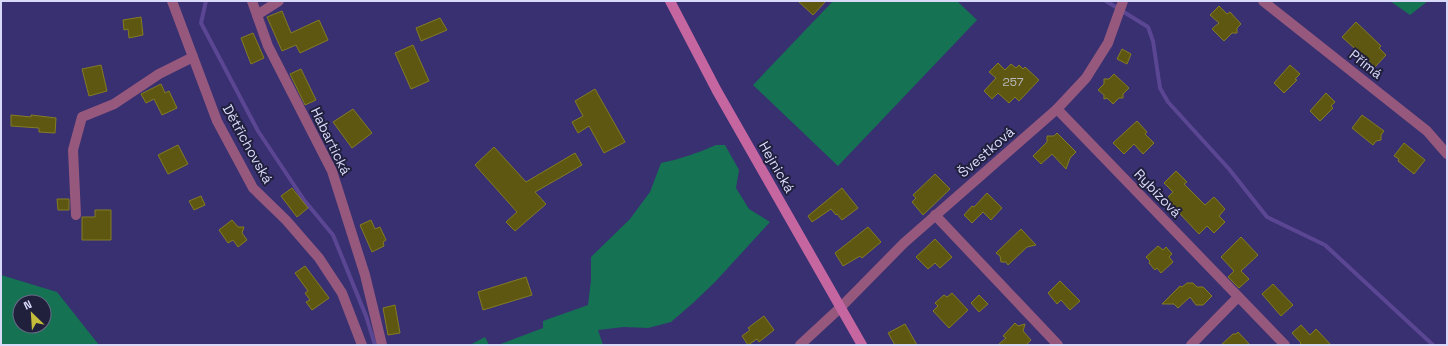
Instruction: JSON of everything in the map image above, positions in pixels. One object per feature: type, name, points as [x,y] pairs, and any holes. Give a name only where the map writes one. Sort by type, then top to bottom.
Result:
[{"type":"main road","name":"Hejnická","points":[[670,1],[717,91],[862,345]]},
{"type":"street","name":"Dětřichovská","points":[[172,1],[217,122],[253,188],[286,220],[319,258],[342,293],[362,345]]},
{"type":"street","name":"Habartická","points":[[252,1],[268,46],[332,171],[365,275],[382,345]]},
{"type":"street","points":[[257,15],[279,1]]},
{"type":"street","name":"Švestková","points":[[800,345],[841,307],[934,215],[1058,109],[1086,78],[1108,43],[1123,1]]},
{"type":"street","name":"Přímá","points":[[1263,1],[1427,131],[1447,154]]},
{"type":"street","points":[[76,214],[73,150],[82,117],[114,104],[159,74],[193,57]]},
{"type":"street","name":"Rybízová","points":[[1058,109],[1285,345]]},
{"type":"street","points":[[934,215],[1058,345]]},
{"type":"street","points":[[1191,345],[1238,297]]},
{"type":"green space","points":[[833,1],[957,1],[977,20],[838,166],[753,85]]},
{"type":"green space","points":[[1390,1],[1428,1],[1410,15]]},
{"type":"green space","points":[[716,145],[725,145],[739,170],[736,188],[749,209],[770,222],[715,282],[693,303],[671,322],[648,328],[624,327],[598,330],[603,345],[498,345],[543,328],[543,321],[588,305],[591,280],[591,257],[630,219],[650,192],[661,163],[689,156]]},
{"type":"green space","points":[[1,275],[57,292],[99,345],[1,345]]},
{"type":"green space","points":[[485,337],[489,345],[470,345]]},
{"type":"building","points":[[798,1],[826,1],[813,15]]},
{"type":"building","points":[[1219,6],[1227,14],[1230,12],[1241,24],[1237,28],[1237,33],[1232,33],[1224,41],[1212,29],[1219,23],[1210,15]]},
{"type":"building","points":[[282,11],[291,33],[319,20],[328,40],[300,53],[296,45],[282,51],[267,17]]},
{"type":"building","points":[[141,17],[143,35],[129,38],[128,29],[124,30],[123,20]]},
{"type":"building","points":[[440,18],[447,30],[421,41],[416,28]]},
{"type":"building","points":[[1356,22],[1381,46],[1379,48],[1386,55],[1375,67],[1342,37]]},
{"type":"building","points":[[253,33],[264,58],[251,64],[241,38]]},
{"type":"building","points":[[413,45],[429,81],[411,89],[395,53]]},
{"type":"building","points":[[1122,49],[1131,54],[1127,64],[1117,59]]},
{"type":"building","points":[[998,63],[1005,70],[1011,64],[1016,68],[1019,65],[1023,69],[1025,67],[1039,80],[1019,101],[1015,97],[1009,103],[998,93],[992,99],[984,91],[996,78],[989,72]]},
{"type":"building","points":[[101,65],[107,91],[89,96],[82,69]]},
{"type":"building","points":[[1290,65],[1300,74],[1295,79],[1297,80],[1284,93],[1274,83]]},
{"type":"building","points":[[301,69],[316,100],[305,105],[290,74]]},
{"type":"building","points":[[1114,74],[1129,88],[1123,94],[1123,98],[1119,98],[1113,104],[1107,98],[1104,99],[1104,95],[1098,90],[1104,84],[1104,79],[1109,79]]},
{"type":"building","points":[[161,84],[165,93],[169,91],[177,108],[162,115],[154,99],[146,103],[141,94]]},
{"type":"building","points":[[595,89],[625,142],[604,153],[589,126],[578,133],[572,122],[583,116],[575,101]]},
{"type":"building","points":[[1326,93],[1335,102],[1331,106],[1333,108],[1320,121],[1310,111]]},
{"type":"building","points":[[353,109],[372,133],[352,148],[333,122]]},
{"type":"building","points":[[11,115],[31,117],[31,115],[56,118],[55,133],[39,132],[39,128],[11,126]]},
{"type":"building","points":[[1362,115],[1384,131],[1381,135],[1381,140],[1376,141],[1373,145],[1352,128]]},
{"type":"building","points":[[1137,121],[1147,132],[1145,134],[1154,143],[1143,154],[1134,144],[1124,154],[1113,143]]},
{"type":"building","points":[[1057,133],[1076,152],[1070,158],[1066,169],[1052,154],[1041,164],[1033,156],[1047,142],[1047,136],[1054,136]]},
{"type":"building","points":[[1404,143],[1425,160],[1414,174],[1394,156]]},
{"type":"building","points":[[178,145],[188,164],[168,174],[158,155]]},
{"type":"building","points":[[494,147],[526,182],[575,153],[582,165],[535,192],[546,204],[515,231],[506,222],[517,212],[475,165]]},
{"type":"building","points":[[1176,171],[1187,182],[1184,184],[1205,205],[1214,197],[1225,209],[1219,216],[1225,222],[1214,233],[1207,226],[1199,234],[1166,199],[1173,192],[1164,183]]},
{"type":"building","points":[[935,174],[950,189],[923,215],[912,202],[916,198],[913,195]]},
{"type":"building","points":[[292,188],[308,208],[297,217],[281,196]]},
{"type":"building","points":[[842,188],[858,208],[842,220],[831,209],[812,222],[808,216]]},
{"type":"building","points":[[987,193],[1002,208],[991,220],[983,212],[972,223],[964,215]]},
{"type":"building","points":[[201,196],[205,205],[194,210],[189,201]]},
{"type":"building","points":[[57,199],[69,199],[69,210],[58,210]]},
{"type":"building","points":[[95,210],[111,210],[111,240],[82,240],[82,217],[95,217]]},
{"type":"building","points":[[232,220],[238,227],[244,227],[242,233],[247,240],[238,247],[233,240],[228,243],[219,230]]},
{"type":"building","points":[[371,220],[375,229],[380,227],[386,240],[383,242],[384,246],[372,252],[360,225]]},
{"type":"building","points":[[868,227],[881,242],[862,258],[860,256],[843,266],[835,253]]},
{"type":"building","points":[[1021,229],[1036,245],[1027,247],[1008,265],[1006,262],[1001,262],[1000,256],[996,253]]},
{"type":"building","points":[[1241,237],[1258,255],[1241,271],[1249,279],[1239,288],[1228,277],[1234,271],[1221,257]]},
{"type":"building","points":[[935,239],[952,257],[940,268],[935,263],[928,269],[916,257]]},
{"type":"building","points":[[1158,246],[1163,250],[1166,247],[1172,254],[1169,257],[1173,262],[1161,273],[1157,268],[1155,270],[1146,257]]},
{"type":"building","points":[[305,266],[329,298],[312,310],[306,302],[310,300],[305,293],[308,291],[295,273]]},
{"type":"building","points":[[526,277],[532,295],[483,310],[478,292]]},
{"type":"building","points":[[1060,281],[1080,301],[1070,310],[1061,300],[1057,304],[1048,293]]},
{"type":"building","points":[[1187,283],[1193,283],[1197,287],[1203,287],[1212,296],[1203,305],[1196,305],[1190,297],[1178,308],[1174,304],[1162,304],[1180,286],[1182,287]]},
{"type":"building","points":[[1273,284],[1293,305],[1281,316],[1262,294]]},
{"type":"building","points":[[952,293],[968,310],[949,328],[933,311],[938,306],[935,303],[944,295],[947,297]]},
{"type":"building","points":[[979,295],[988,304],[979,312],[971,303]]},
{"type":"building","points":[[395,305],[400,333],[388,335],[383,308]]},
{"type":"building","points":[[764,316],[774,330],[759,342],[757,339],[748,345],[742,336],[750,330],[748,328]]},
{"type":"building","points":[[1015,323],[1018,326],[1025,324],[1023,331],[1031,340],[1026,345],[998,345],[1006,338],[1003,336]]},
{"type":"building","points":[[905,324],[917,345],[895,345],[888,333]]},
{"type":"building","points":[[1301,325],[1310,335],[1316,329],[1331,345],[1299,345],[1301,343],[1292,333]]},
{"type":"building","points":[[1238,332],[1250,345],[1221,345],[1233,334]]},
{"type":"waterway","points":[[206,1],[201,23],[258,131],[304,200],[333,235],[366,316],[375,345]]},
{"type":"waterway","points":[[1106,1],[1148,27],[1153,41],[1160,88],[1168,102],[1229,169],[1267,217],[1325,245],[1433,345]]}]
